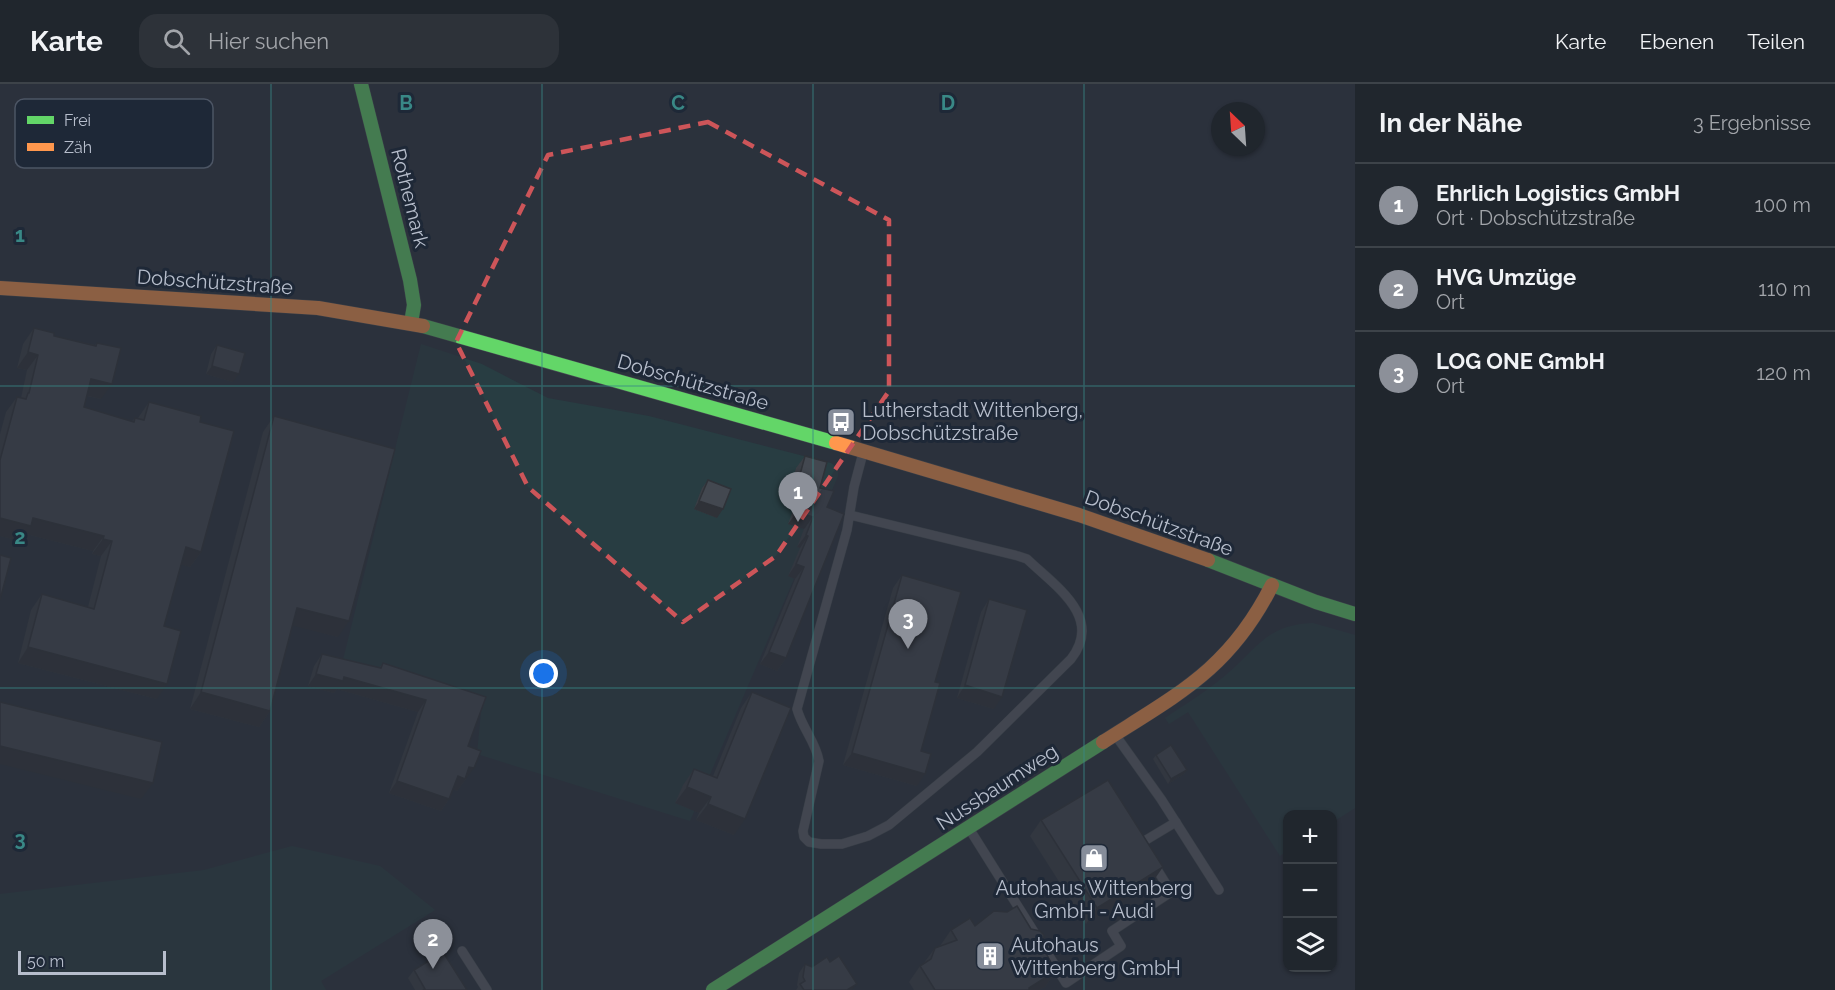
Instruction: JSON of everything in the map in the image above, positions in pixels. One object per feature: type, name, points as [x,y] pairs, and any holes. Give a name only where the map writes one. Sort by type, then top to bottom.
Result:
[{"type":"street","name":"Rothemark","points":[[361,84],[410,280],[414,305],[411,323]]},
{"type":"street","name":"Dobschützstraße","points":[[0,288],[318,308],[411,323],[863,450],[1079,515],[1355,614]]},
{"type":"street","name":"Nussbaumweg","points":[[713,990],[1192,685],[1225,657],[1248,630],[1272,585]]},
{"type":"lane","points":[[850,515],[1018,555],[1027,560],[1071,601],[1081,618],[1083,629],[1081,643],[1071,659],[977,752],[889,825],[868,837],[842,844],[821,844],[809,842],[804,837],[803,831],[819,761],[818,753],[802,726],[797,709],[850,515],[863,450]]},
{"type":"lane","points":[[1115,734],[1220,890]]},
{"type":"lane","points":[[1141,843],[1176,822]]},
{"type":"lane","points":[[968,828],[1066,983],[1121,946],[1112,931],[1171,892],[1135,833]]},
{"type":"lane","points":[[462,951],[487,990]]},
{"type":"highlighted area","points":[[708,122],[889,220],[889,391],[776,556],[683,622],[528,487],[456,342],[548,155]]},
{"type":"green space","points":[[421,344],[482,364],[548,398],[649,416],[831,463],[838,468],[838,476],[690,821],[477,754],[482,702],[343,660]]},
{"type":"green space","points":[[1313,623],[1355,635],[1355,808],[1337,819],[1337,810],[1283,810],[1283,854],[1280,856],[1188,712],[1169,724],[1165,718],[1219,680],[1264,639],[1284,628]]},
{"type":"green space","points":[[292,846],[380,866],[435,910],[321,981],[326,990],[0,990],[0,894],[204,870]]},
{"type":"building","points":[[34,328],[54,333],[54,336],[96,346],[97,343],[121,348],[112,384],[91,379],[84,407],[134,422],[135,418],[144,420],[149,402],[201,416],[200,422],[234,431],[201,552],[186,547],[164,626],[181,631],[167,684],[28,647],[42,594],[94,609],[112,541],[103,539],[104,536],[33,518],[31,526],[0,518],[0,460],[17,397],[26,399],[29,393],[38,355],[28,352]]},
{"type":"building","points":[[217,345],[245,353],[239,374],[212,366]]},
{"type":"building","points":[[274,416],[395,449],[349,621],[297,608],[270,711],[201,692]]},
{"type":"building","points":[[805,456],[827,462],[820,488],[834,491],[827,507],[844,514],[786,658],[769,652],[804,567],[796,564],[813,517],[797,512],[806,485],[811,486],[798,482]]},
{"type":"building","points":[[708,480],[731,489],[723,509],[699,501]]},
{"type":"building","points":[[0,555],[11,558],[0,600]]},
{"type":"building","points":[[902,575],[961,592],[935,682],[940,683],[921,751],[931,754],[925,774],[852,753]]},
{"type":"building","points":[[989,599],[1027,610],[1002,697],[965,685]]},
{"type":"building","points":[[322,654],[381,668],[383,663],[486,697],[468,746],[481,751],[474,768],[469,767],[465,779],[458,776],[449,799],[397,781],[426,700],[344,677],[343,681],[316,674]]},
{"type":"building","points":[[752,692],[791,708],[745,819],[708,804],[711,797],[687,787],[694,769],[717,778]]},
{"type":"building","points":[[0,702],[162,742],[153,783],[0,746]]},
{"type":"building","points":[[1171,745],[1187,770],[1171,779],[1156,755]]},
{"type":"building","points":[[1108,780],[1163,867],[1097,908],[1041,820]]},
{"type":"building","name":"Autohaus Wittenberg GmbH","points":[[1017,906],[1031,929],[1040,931],[1044,935],[1043,948],[1056,971],[1029,990],[935,990],[920,966],[931,959],[935,948],[957,940],[951,930],[970,918],[975,926],[994,911],[1007,912]]},
{"type":"building","points":[[443,952],[467,990],[423,990],[425,989],[414,970]]},
{"type":"building","points":[[839,956],[857,984],[847,990],[804,990],[800,984],[805,981],[803,977],[805,964],[812,967],[827,957],[830,962]]},
{"type":"traffic: fast","points":[[361,84],[410,280],[414,305],[411,323]]},
{"type":"traffic: fast","points":[[423,326],[836,443]]},
{"type":"traffic: fast","points":[[1208,560],[1316,602],[1355,614]]},
{"type":"traffic: fast","points":[[713,990],[1103,742]]},
{"type":"traffic: slow","points":[[0,288],[318,308],[423,326]]},
{"type":"traffic: slow","points":[[836,443],[1079,515],[1208,560]]},
{"type":"traffic: slow","points":[[1103,742],[1178,693],[1220,659],[1256,614],[1272,585]]},
{"type":"place","name":"Lutherstadt Wittenberg, Dobschützstraße","points":[[841,422]]},
{"type":"place","name":"Ehrlich Logistics GmbH","points":[[798,522]]},
{"type":"place","name":"LOG ONE GmbH","points":[[908,649]]},
{"type":"place","name":"Autohaus Wittenberg GmbH - Audi","points":[[1094,858]]},
{"type":"place","name":"Autohaus Wittenberg GmbH","points":[[990,956]]},
{"type":"place","name":"HVG Umzüge","points":[[433,969]]}]
